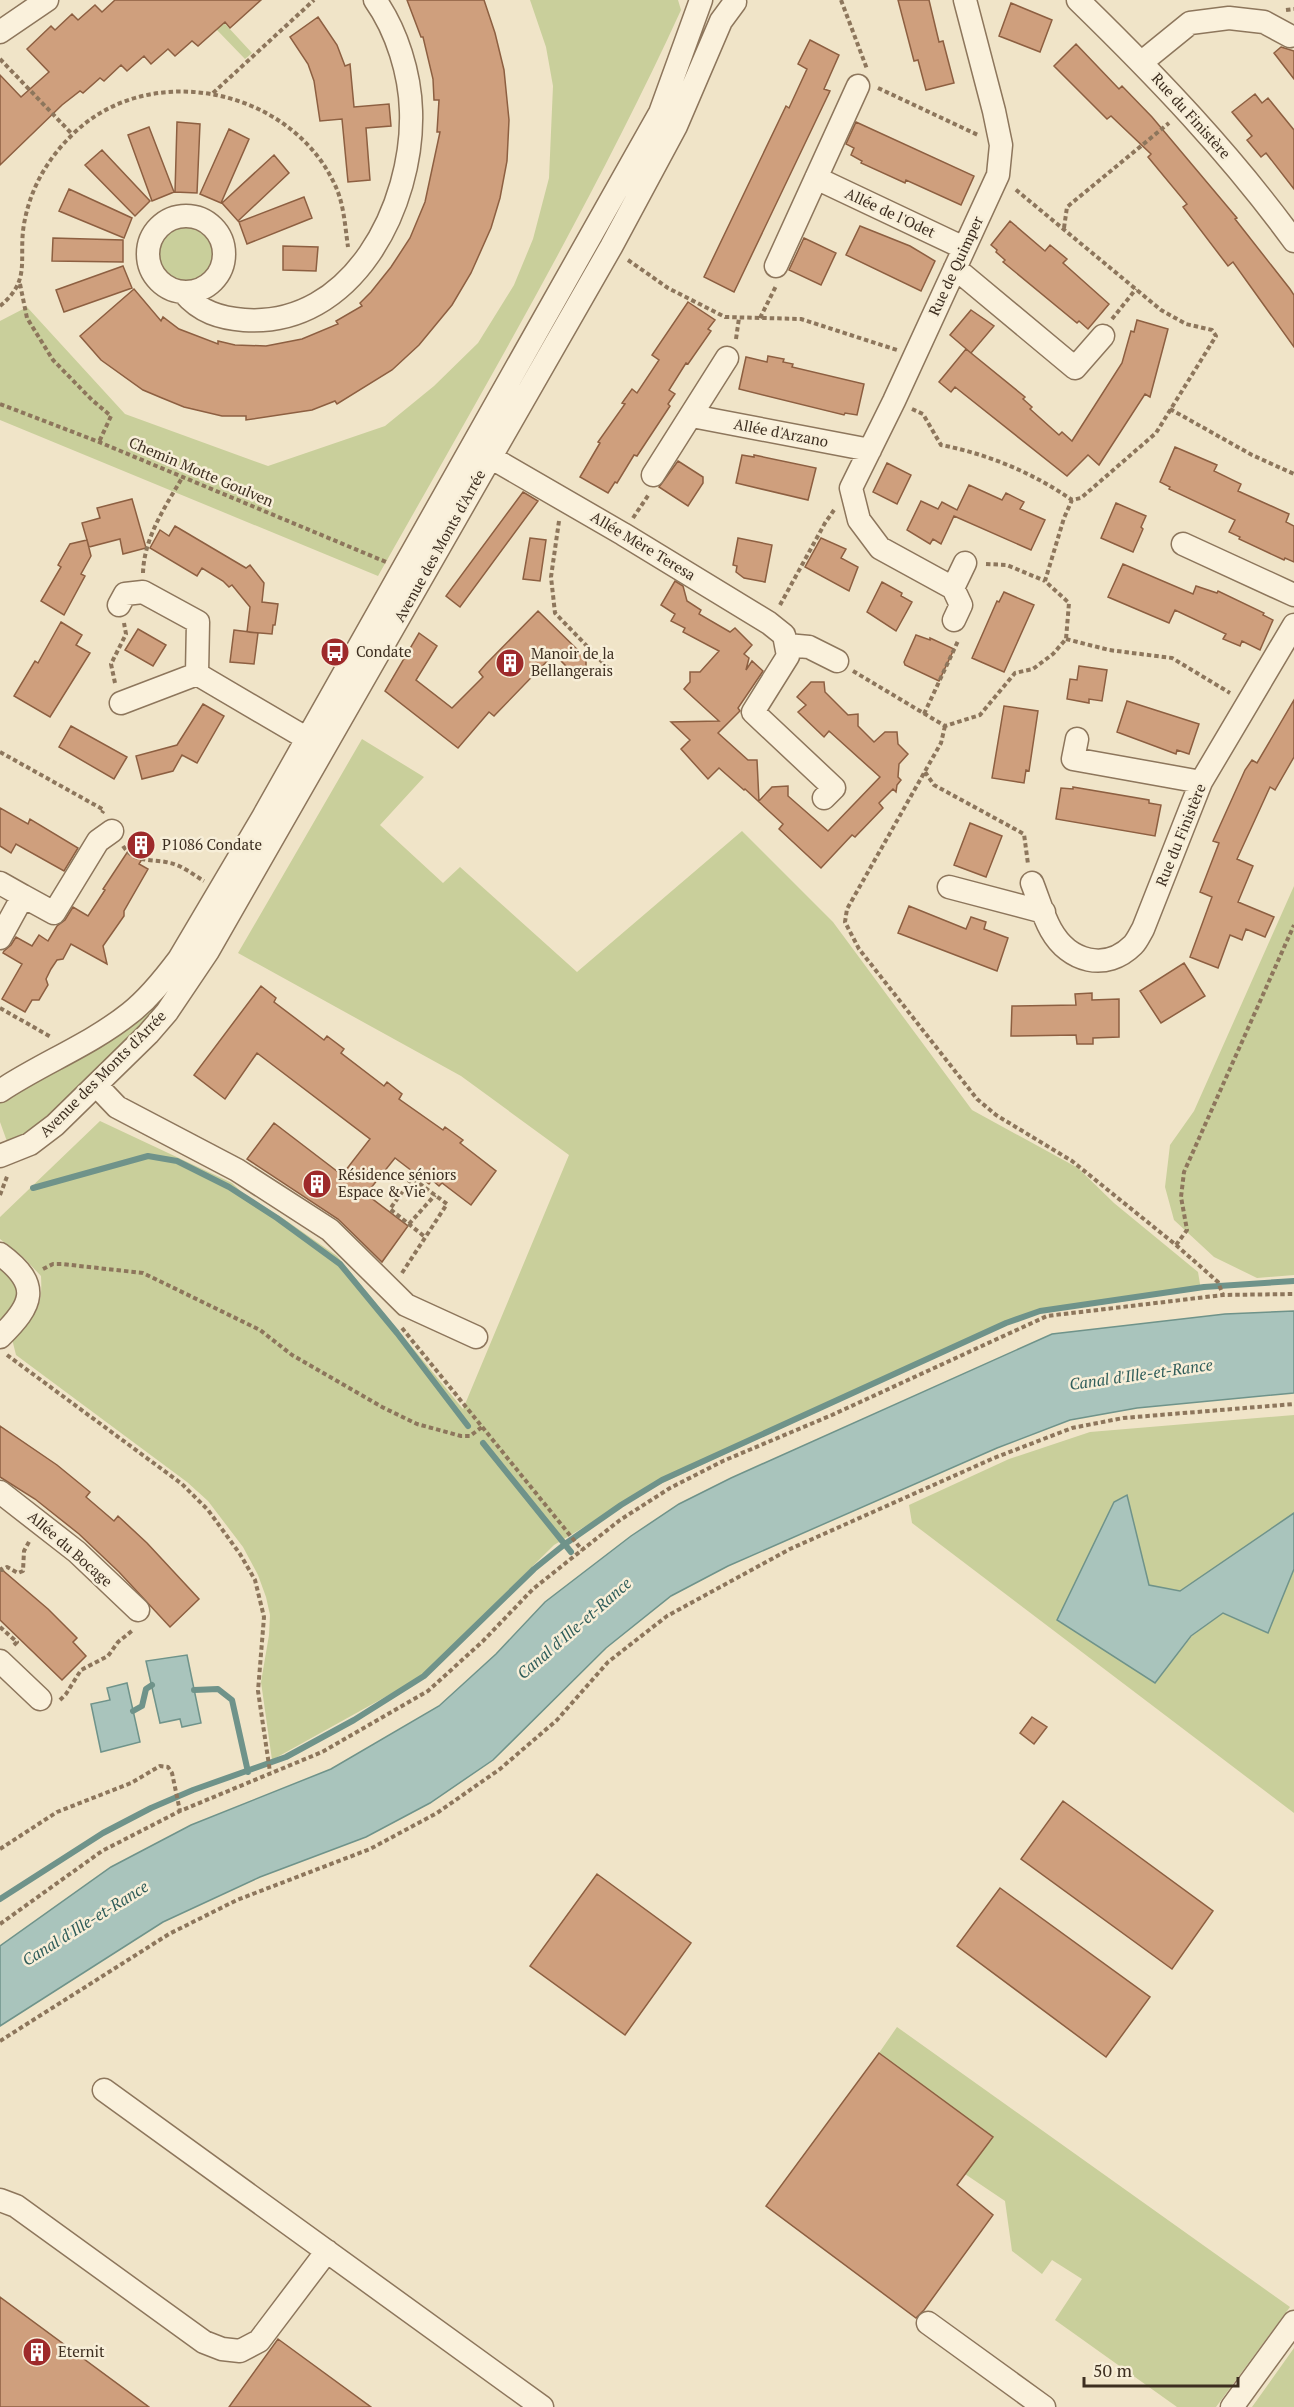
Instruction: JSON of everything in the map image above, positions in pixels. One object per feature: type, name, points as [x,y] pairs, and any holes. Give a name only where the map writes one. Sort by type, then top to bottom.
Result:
[{"type":"street","points":[[0,32],[47,0]]},
{"type":"street","points":[[184,293],[194,305],[214,315],[233,319],[289,317],[318,303],[339,288],[360,266],[381,236],[397,201],[407,165],[411,128],[410,94],[406,75],[395,39],[375,0]]},
{"type":"street","name":"Avenue des Monts d'Arrée","points":[[0,1091],[129,1014],[147,998],[179,959],[263,817],[660,113],[698,12],[700,0]]},
{"type":"street","name":"Rue de Quimper","points":[[851,488],[894,401],[998,175],[1000,146],[994,111],[965,0]]},
{"type":"street","name":"Rue du Finistère","points":[[1078,0],[1142,62],[1186,109],[1231,160],[1294,241]]},
{"type":"street","name":"Avenue des Monts d'Arrée","points":[[5,1163],[55,1125],[148,1034],[167,1011],[208,951],[611,248],[676,126],[721,21],[734,1]]},
{"type":"street","points":[[1142,62],[1190,23],[1229,18],[1264,22],[1290,36]]},
{"type":"street","points":[[776,266],[816,178],[865,84]]},
{"type":"street","name":"Allée de l'Odet","points":[[816,178],[960,258],[1075,368],[1103,336]]},
{"type":"street","points":[[653,476],[727,358]]},
{"type":"street","name":"Allée d'Arzano","points":[[692,416],[870,450]]},
{"type":"street","name":"Allée Mère Teresa","points":[[490,457],[770,623],[784,635],[787,645]]},
{"type":"street","points":[[851,488],[859,520],[880,548],[952,588],[961,605],[954,620]]},
{"type":"street","points":[[1183,544],[1294,595]]},
{"type":"street","points":[[952,588],[965,563]]},
{"type":"street","points":[[119,604],[125,594],[143,592],[198,622],[197,674]]},
{"type":"street","name":"Rue du Finistère","points":[[1032,883],[1052,931],[1062,945],[1078,957],[1096,962],[1111,960],[1134,945],[1143,929],[1201,782],[1246,702],[1294,625]]},
{"type":"street","points":[[824,798],[834,788],[749,717],[788,656],[787,645],[808,647],[837,661]]},
{"type":"street","points":[[197,674],[306,738]]},
{"type":"street","points":[[121,703],[197,674]]},
{"type":"street","points":[[1077,739],[1073,759],[1201,782]]},
{"type":"street","points":[[0,883],[54,914],[98,841],[112,831]]},
{"type":"street","points":[[949,887],[1044,912]]},
{"type":"street","points":[[0,938],[23,896]]},
{"type":"street","points":[[96,1085],[117,1107],[237,1170],[330,1230],[406,1305],[476,1336]]},
{"type":"street","points":[[0,1254],[15,1265],[25,1279],[28,1290],[27,1303],[16,1321],[0,1337]]},
{"type":"street","name":"Allée du Bocage","points":[[0,1492],[85,1559],[138,1610]]},
{"type":"street","points":[[4,1674],[40,1700]]},
{"type":"street","points":[[104,2090],[542,2407]]},
{"type":"street","points":[[0,2200],[16,2206],[204,2342],[222,2349],[240,2351],[259,2341],[327,2251]]},
{"type":"street","points":[[1232,2407],[1294,2322]]},
{"type":"street","points":[[928,2323],[1044,2407]]},
{"type":"path","points":[[213,94],[314,0]]},
{"type":"path","points":[[841,0],[865,84],[1000,146]]},
{"type":"path","points":[[0,59],[72,134]]},
{"type":"path","points":[[0,306],[10,298],[19,284],[22,274],[21,248],[24,222],[33,192],[47,163],[72,134],[99,115],[141,96],[175,90],[213,94],[252,107],[284,123],[306,143],[335,185],[344,213],[350,259],[360,266]]},
{"type":"path","points":[[1064,228],[1067,207],[1186,109]]},
{"type":"path","points":[[894,401],[923,414],[941,445],[979,454],[1012,467],[1072,500],[1081,498],[1156,433],[1216,336],[1212,330],[1186,324],[1161,310],[998,175]]},
{"type":"path","points":[[611,248],[668,288],[725,316],[801,319],[914,355]]},
{"type":"path","points":[[760,318],[784,270],[776,266]]},
{"type":"path","points":[[19,284],[27,318],[53,360],[111,416],[99,442]]},
{"type":"path","points":[[1103,336],[1103,330],[1136,289]]},
{"type":"path","name":"Chemin Motte Goulven","points":[[0,404],[99,442],[392,565]]},
{"type":"path","points":[[1170,409],[1252,455],[1294,474]]},
{"type":"path","points":[[623,534],[658,480],[653,476]]},
{"type":"path","points":[[143,592],[146,549],[182,478]]},
{"type":"path","points":[[770,623],[825,523],[851,488]]},
{"type":"path","points":[[1044,581],[1072,500]]},
{"type":"path","points":[[567,501],[560,514],[551,577],[555,613],[609,669]]},
{"type":"path","points":[[837,661],[945,726],[980,715],[1015,674],[1033,669],[1053,654],[1066,639],[1069,603],[1044,581],[1007,565],[965,563]]},
{"type":"path","points":[[119,604],[126,634],[111,664],[121,703]]},
{"type":"path","points":[[924,714],[960,637],[954,620]]},
{"type":"path","points":[[1066,639],[1109,650],[1172,658],[1246,702]]},
{"type":"path","points":[[945,726],[941,743],[847,909],[845,922],[859,949],[978,1099],[996,1115],[1072,1161],[1218,1282],[1223,1295]]},
{"type":"path","points":[[0,752],[104,810],[97,822],[112,831],[128,853],[145,861],[171,863],[218,890]]},
{"type":"path","points":[[925,772],[934,785],[1024,834],[1024,850],[1032,883]]},
{"type":"path","points":[[1176,1245],[1187,1230],[1181,1209],[1184,1172],[1294,925]]},
{"type":"path","points":[[0,1008],[58,1041]]},
{"type":"path","points":[[0,1195],[5,1163]]},
{"type":"path","points":[[390,1290],[447,1204],[412,1178],[390,1209],[425,1237]]},
{"type":"path","points":[[409,1224],[435,1195]]},
{"type":"path","points":[[25,1279],[46,1267],[62,1264],[142,1273],[260,1330],[292,1355],[382,1407],[417,1424],[461,1436],[470,1436],[482,1427]]},
{"type":"path","points":[[0,1924],[102,1851],[180,1811],[322,1752],[428,1691],[483,1641],[533,1589],[620,1520],[670,1488],[723,1461],[832,1415],[1047,1316],[1223,1295],[1294,1294]]},
{"type":"path","points":[[398,1324],[582,1550]]},
{"type":"path","points":[[0,1348],[182,1484],[208,1510],[240,1554],[255,1580],[264,1617],[258,1691],[270,1772]]},
{"type":"path","points":[[0,2041],[169,1934],[237,1900],[370,1849],[437,1813],[500,1768],[557,1720],[608,1662],[667,1616],[790,1549],[994,1458],[1072,1428],[1123,1418],[1294,1404]]},
{"type":"path","points":[[0,1568],[2,1570],[7,1567],[18,1573],[23,1571],[25,1548],[43,1524]]},
{"type":"path","points":[[40,1700],[50,1703],[63,1697],[81,1670],[108,1656],[118,1642],[134,1629],[143,1611],[138,1610]]},
{"type":"path","points":[[0,1849],[57,1812],[131,1783],[160,1766],[168,1767],[172,1773],[180,1811]]},
{"type":"green space","points":[[188,0],[203,0],[252,53],[245,59]]},
{"type":"green space","points":[[530,0],[678,0],[681,10],[574,225],[378,576],[0,420],[0,321],[27,307],[125,414],[268,466],[385,426],[434,386],[478,343],[514,285],[533,239],[549,178],[553,86],[546,47]]},
{"type":"green space","points":[[194,216],[207,222],[218,233],[224,246],[222,269],[207,286],[194,292],[178,292],[165,286],[150,269],[148,246],[154,233],[171,218]]},
{"type":"green space","points":[[362,739],[424,777],[380,825],[443,883],[460,867],[577,972],[742,831],[833,922],[972,1110],[1078,1168],[1114,1203],[1198,1272],[1201,1290],[1036,1311],[641,1493],[554,1545],[421,1677],[272,1760],[261,1682],[270,1615],[258,1575],[243,1547],[208,1501],[187,1482],[16,1355],[12,1339],[27,1324],[39,1305],[41,1276],[23,1257],[0,1239],[0,1217],[100,1121],[232,1183],[251,1201],[284,1219],[337,1256],[463,1409],[569,1155],[461,1076],[238,953]]},
{"type":"green space","points":[[1294,886],[1294,1275],[1257,1278],[1214,1257],[1174,1220],[1165,1187],[1170,1145],[1194,1111]]},
{"type":"green space","points":[[150,1007],[154,1012],[49,1119],[9,1147],[0,1122],[0,1098],[32,1079],[84,1056]]},
{"type":"green space","points":[[0,1266],[20,1288],[20,1304],[0,1327]]},
{"type":"green space","points":[[1294,1415],[1294,1513],[1180,1591],[1149,1585],[1126,1495],[1155,1683],[1192,1636],[1223,1613],[1268,1633],[1294,1569],[1294,1813],[912,1523],[909,1505],[1009,1459],[1090,1432]]},
{"type":"green space","points":[[897,2027],[1290,2307],[1216,2407],[1177,2407],[1055,2320],[1082,2279],[1052,2260],[1042,2274],[1012,2251],[1005,2201],[965,2174],[992,2137],[879,2053]]},
{"type":"green space","points":[[1294,2348],[1294,2407],[1252,2407]]},
{"type":"water","name":"Canal d'Ille-et-Rance","points":[[1294,1311],[1294,1393],[1137,1408],[1070,1420],[997,1448],[728,1566],[671,1596],[606,1648],[493,1760],[430,1803],[366,1837],[260,1877],[163,1922],[0,2026],[0,1946],[111,1867],[191,1825],[331,1769],[439,1706],[496,1654],[545,1602],[631,1536],[679,1504],[731,1478],[1052,1334],[1225,1314]]},
{"type":"water","points":[[1127,1495],[1149,1585],[1180,1591],[1294,1513],[1294,1569],[1268,1633],[1223,1613],[1191,1636],[1155,1683],[1057,1620],[1114,1502]]},
{"type":"water","points":[[187,1655],[201,1723],[182,1727],[180,1719],[160,1723],[146,1661]]},
{"type":"water","points":[[127,1683],[140,1742],[101,1752],[91,1704],[110,1700],[107,1688]]},
{"type":"building","points":[[115,0],[261,0],[230,28],[225,22],[198,46],[192,41],[175,56],[168,49],[151,64],[144,56],[127,71],[121,65],[104,81],[100,78],[83,93],[80,91],[62,105],[0,165],[0,75],[21,97],[49,72],[27,49],[51,26],[55,30],[72,14],[78,20],[95,5],[102,12]]},
{"type":"building","points":[[407,0],[484,0],[504,70],[509,120],[507,161],[491,228],[471,273],[452,305],[419,345],[392,370],[337,404],[335,401],[312,410],[246,420],[246,416],[222,416],[184,407],[162,398],[143,390],[101,360],[80,336],[134,289],[161,321],[163,317],[179,329],[218,344],[218,341],[235,345],[266,346],[302,339],[338,324],[336,321],[362,306],[360,303],[391,267],[410,238],[425,202],[440,132],[437,132],[439,100],[434,100],[433,79],[423,37],[421,37]]},
{"type":"building","points":[[898,0],[929,0],[939,42],[943,41],[954,83],[926,90],[918,60],[914,61]]},
{"type":"building","points":[[1011,3],[1052,20],[1040,52],[999,36]]},
{"type":"building","points":[[318,17],[337,45],[345,66],[350,64],[354,107],[389,104],[391,126],[366,128],[370,180],[348,182],[342,119],[320,121],[314,81],[308,64],[290,37]]},
{"type":"building","points":[[810,40],[839,55],[824,89],[830,91],[734,292],[704,277],[786,106],[789,108],[807,69],[798,64]]},
{"type":"building","points":[[1076,44],[1119,89],[1122,86],[1152,117],[1237,218],[1235,219],[1290,289],[1294,295],[1294,347],[1233,262],[1228,266],[1183,207],[1187,204],[1148,157],[1151,154],[1111,116],[1107,119],[1054,66]]},
{"type":"building","points":[[1281,47],[1294,51],[1294,79],[1274,53]]},
{"type":"building","points":[[1255,94],[1262,103],[1268,98],[1294,130],[1294,189],[1266,153],[1261,157],[1247,140],[1252,136],[1232,112]]},
{"type":"building","points":[[177,122],[200,124],[197,193],[175,192]]},
{"type":"building","points":[[856,122],[974,176],[961,205],[861,163],[862,161],[851,155],[854,148],[846,144]]},
{"type":"building","points":[[149,127],[174,192],[152,201],[128,135]]},
{"type":"building","points":[[229,129],[249,139],[221,203],[200,194]]},
{"type":"building","points":[[102,150],[150,201],[135,216],[85,165]]},
{"type":"building","points":[[274,155],[289,173],[238,221],[222,203]]},
{"type":"building","points":[[69,189],[132,218],[124,238],[59,211]]},
{"type":"building","points":[[304,197],[312,218],[247,244],[239,222]]},
{"type":"building","points":[[1010,221],[1045,251],[1050,245],[1067,259],[1063,263],[1109,304],[1088,329],[1079,321],[1077,323],[1003,262],[1005,260],[991,245]]},
{"type":"building","points":[[860,226],[910,246],[935,261],[921,291],[846,255]]},
{"type":"building","points":[[53,238],[123,240],[123,262],[52,261]]},
{"type":"building","points":[[804,238],[836,253],[821,285],[789,270]]},
{"type":"building","points":[[283,246],[318,247],[316,271],[283,270]]},
{"type":"building","points":[[123,266],[132,288],[64,312],[56,290]]},
{"type":"building","points":[[688,302],[715,320],[708,329],[711,331],[688,364],[686,363],[669,390],[675,394],[668,404],[670,406],[637,456],[634,455],[608,493],[580,477],[600,443],[598,442],[625,404],[622,403],[632,389],[637,393],[659,360],[652,355]]},
{"type":"building","points":[[971,310],[994,326],[971,353],[950,335]]},
{"type":"building","points":[[1137,320],[1168,329],[1150,397],[1145,394],[1099,465],[1088,455],[1067,476],[955,387],[951,392],[939,382],[966,349],[1025,397],[1023,399],[1032,407],[1030,409],[1059,435],[1062,432],[1072,441],[1122,363],[1131,331],[1134,332]]},
{"type":"building","points":[[768,356],[784,359],[783,362],[793,364],[792,367],[864,384],[857,415],[845,413],[844,415],[739,389],[746,357],[767,362]]},
{"type":"building","points":[[1175,447],[1217,465],[1214,471],[1241,484],[1238,491],[1289,514],[1286,522],[1294,526],[1294,562],[1285,558],[1284,560],[1239,539],[1240,537],[1229,532],[1235,520],[1169,489],[1170,487],[1160,482]]},
{"type":"building","points":[[742,455],[754,457],[754,455],[816,468],[808,500],[736,483]]},
{"type":"building","points":[[678,461],[703,477],[703,483],[688,506],[659,487]]},
{"type":"building","points":[[887,463],[911,475],[897,504],[873,492]]},
{"type":"building","points":[[969,485],[1002,500],[1006,493],[1024,502],[1020,509],[1045,520],[1031,550],[954,516],[941,544],[933,539],[930,544],[907,530],[921,501],[938,509],[942,502],[957,510]]},
{"type":"building","points":[[523,492],[538,501],[460,607],[446,596]]},
{"type":"building","points":[[132,499],[146,548],[123,554],[120,539],[89,547],[82,523],[100,518],[97,508]]},
{"type":"building","points":[[1116,503],[1146,516],[1133,552],[1101,538]]},
{"type":"building","points":[[175,526],[246,568],[250,565],[264,583],[262,602],[278,604],[272,634],[247,632],[250,607],[232,585],[229,587],[202,568],[197,576],[150,548],[160,530],[169,536]]},
{"type":"building","points":[[530,538],[546,540],[540,581],[523,579]]},
{"type":"building","points":[[738,538],[772,545],[765,582],[744,578],[736,572],[737,566],[733,565]]},
{"type":"building","points":[[821,538],[846,549],[841,558],[858,567],[849,591],[805,567]]},
{"type":"building","points":[[87,540],[91,556],[81,574],[85,576],[64,615],[41,601],[61,567],[58,565],[70,544]]},
{"type":"building","points":[[1123,564],[1193,594],[1196,586],[1217,593],[1218,591],[1264,613],[1263,615],[1273,620],[1260,650],[1242,641],[1240,646],[1223,639],[1226,634],[1175,610],[1169,623],[1108,597]]},
{"type":"building","points":[[675,581],[683,586],[687,601],[701,610],[699,614],[730,632],[735,628],[752,645],[744,654],[749,658],[746,670],[752,661],[763,671],[738,708],[740,711],[718,733],[748,760],[757,760],[759,801],[772,787],[788,786],[788,796],[828,831],[880,777],[829,731],[824,737],[798,712],[806,705],[797,697],[811,682],[824,682],[825,692],[848,715],[858,714],[858,726],[874,742],[885,732],[897,732],[898,744],[908,754],[899,764],[898,777],[901,780],[896,792],[893,789],[879,803],[883,808],[855,837],[852,835],[821,868],[779,829],[783,824],[745,789],[719,768],[708,779],[681,749],[690,740],[671,722],[719,721],[684,689],[690,682],[690,672],[700,672],[719,651],[683,632],[685,628],[671,621],[675,614],[661,605]]},
{"type":"building","points":[[882,582],[902,593],[901,596],[912,602],[896,631],[867,612]]},
{"type":"building","points":[[1004,592],[1034,605],[1004,672],[972,658],[997,601],[999,602]]},
{"type":"building","points":[[538,611],[586,658],[586,669],[575,675],[554,654],[494,716],[489,712],[458,748],[385,691],[419,633],[437,646],[416,680],[452,708],[483,677],[479,672],[486,664]]},
{"type":"building","points":[[61,622],[82,635],[76,645],[90,653],[50,717],[14,696],[35,661],[38,663]]},
{"type":"building","points":[[138,629],[166,645],[153,666],[125,650]]},
{"type":"building","points":[[234,630],[258,633],[254,664],[230,662]]},
{"type":"building","points":[[916,635],[930,640],[930,638],[954,649],[939,681],[905,665],[904,662]]},
{"type":"building","points":[[1079,666],[1107,670],[1102,701],[1089,699],[1089,703],[1067,699],[1070,679],[1077,680]]},
{"type":"building","points":[[1294,700],[1294,757],[1275,790],[1270,787],[1237,859],[1253,866],[1238,902],[1274,917],[1265,937],[1246,929],[1242,940],[1230,935],[1218,968],[1190,957],[1212,897],[1200,892],[1219,843],[1213,841],[1245,770],[1252,760],[1257,763]]},
{"type":"building","points":[[1127,701],[1199,724],[1189,754],[1177,750],[1176,754],[1117,732]]},
{"type":"building","points":[[203,704],[224,716],[197,763],[182,755],[173,771],[142,779],[136,756],[177,745]]},
{"type":"building","points":[[1004,706],[1038,711],[1029,771],[1026,770],[1024,783],[992,778]]},
{"type":"building","points":[[71,726],[127,757],[114,779],[59,747]]},
{"type":"building","points":[[1073,787],[1149,800],[1149,803],[1161,805],[1155,836],[1056,819],[1061,788],[1073,789]]},
{"type":"building","points":[[0,808],[28,824],[30,819],[78,848],[64,871],[16,844],[11,853],[0,846]]},
{"type":"building","points":[[970,823],[1002,836],[986,877],[954,865]]},
{"type":"building","points":[[136,839],[149,848],[139,864],[148,869],[124,911],[124,916],[103,946],[107,964],[71,944],[63,959],[57,960],[51,969],[46,979],[48,985],[39,1000],[32,1000],[25,1012],[2,999],[22,964],[3,953],[4,951],[16,937],[32,946],[39,935],[48,941],[73,907],[88,916]]},
{"type":"building","points":[[909,906],[966,929],[971,917],[986,922],[984,929],[1008,938],[997,971],[898,933]]},
{"type":"building","points":[[1184,963],[1205,996],[1161,1023],[1140,991]]},
{"type":"building","points":[[261,986],[276,998],[274,1002],[324,1040],[327,1036],[344,1049],[341,1053],[384,1086],[387,1082],[402,1094],[399,1099],[443,1130],[445,1127],[463,1140],[460,1143],[496,1171],[471,1205],[442,1183],[439,1186],[432,1180],[429,1184],[395,1158],[366,1194],[408,1226],[382,1262],[338,1219],[247,1159],[274,1123],[342,1175],[370,1139],[257,1053],[225,1099],[194,1075]]},
{"type":"building","points":[[1092,993],[1092,1000],[1119,999],[1119,1037],[1093,1038],[1093,1044],[1077,1044],[1076,1035],[1011,1036],[1012,1006],[1076,1005],[1075,994]]},
{"type":"building","points":[[0,1426],[57,1465],[90,1492],[86,1497],[114,1521],[118,1516],[147,1543],[199,1599],[170,1627],[119,1572],[79,1534],[35,1499],[0,1477]]},
{"type":"building","points":[[0,1568],[48,1609],[77,1638],[73,1642],[86,1656],[62,1680],[0,1620]]},
{"type":"building","points":[[1032,1717],[1047,1727],[1034,1744],[1020,1733]]},
{"type":"building","points":[[1063,1801],[1213,1911],[1172,1969],[1021,1859]]},
{"type":"building","points":[[597,1874],[691,1943],[625,2035],[530,1966]]},
{"type":"building","points":[[1000,1888],[1150,1997],[1106,2057],[957,1946]]},
{"type":"building","points":[[879,2053],[993,2137],[957,2185],[993,2215],[916,2318],[766,2206]]},
{"type":"building","name":"Eternit","points":[[0,2297],[149,2407],[0,2407]]},
{"type":"building","points":[[278,2339],[371,2407],[229,2407]]},
{"type":"waterway","points":[[33,1188],[148,1156],[177,1161],[229,1187],[277,1218],[340,1264],[397,1333],[468,1426]]},
{"type":"waterway","points":[[0,1899],[103,1833],[151,1808],[193,1790],[286,1757],[354,1720],[424,1676],[534,1569],[621,1505],[662,1480],[1006,1323],[1040,1311],[1204,1287],[1294,1281]]},
{"type":"waterway","points":[[483,1443],[571,1552]]},
{"type":"waterway","points":[[133,1711],[142,1706],[146,1689],[152,1685]]},
{"type":"waterway","points":[[194,1690],[218,1689],[232,1700],[248,1772]]},
{"type":"place","name":"Condate","points":[[335,652]]},
{"type":"place","name":"Manoir de la Bellangerais","points":[[510,663]]},
{"type":"place","name":"P1086 Condate","points":[[141,845]]},
{"type":"place","name":"Résidence séniors Espace & Vie","points":[[317,1184]]},
{"type":"place","name":"Eternit","points":[[37,2352]]}]
